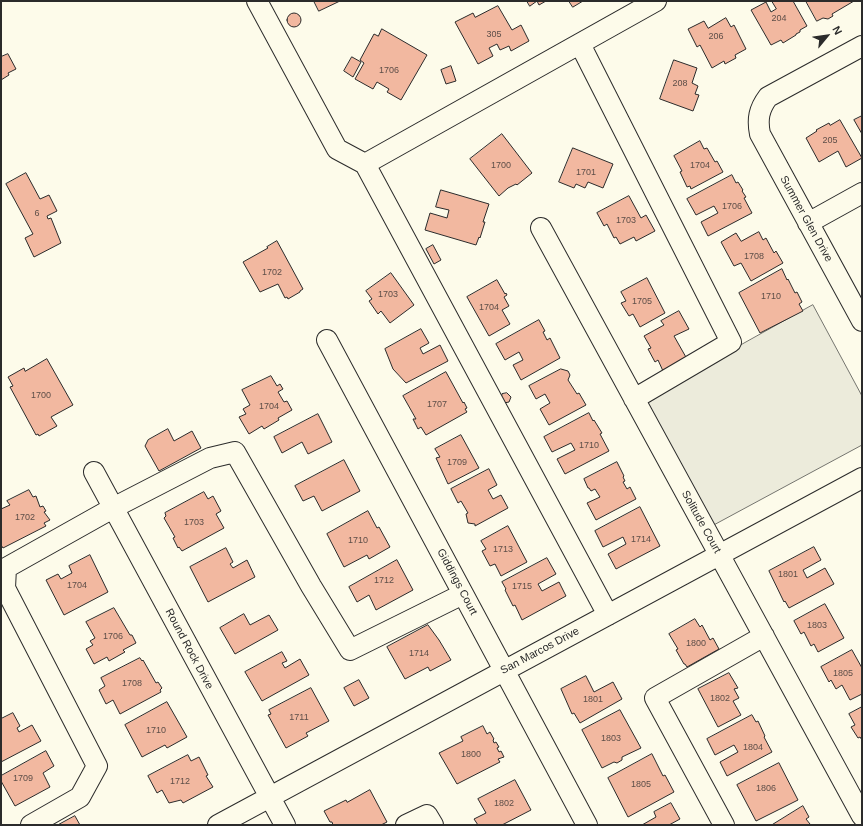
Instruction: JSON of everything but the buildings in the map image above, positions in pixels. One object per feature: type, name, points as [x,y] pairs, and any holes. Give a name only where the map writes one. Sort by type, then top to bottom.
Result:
[{"type":"street","points":[[257,1],[337,149],[365,164],[608,615]]},
{"type":"street","points":[[365,164],[656,1]]},
{"type":"street","points":[[580,44],[732,342],[634,398]]},
{"type":"street","name":"Summer Glen Drive","points":[[862,46],[768,97],[762,105],[758,124],[760,134],[862,321]]},
{"type":"street","points":[[808,223],[862,193]]},
{"type":"street","name":"Solitude Court","points":[[541,228],[862,816]]},
{"type":"street","name":"Giddings Court","points":[[327,340],[587,825]]},
{"type":"street","points":[[31,825],[80,797],[97,766],[5,588],[6,568],[113,508],[210,458],[235,452],[311,586],[350,650],[463,594]]},
{"type":"street","name":"Round Rock Drive","points":[[94,472],[285,825]]},
{"type":"street","name":"San Marcos Drive","points":[[218,825],[862,478]]},
{"type":"street","points":[[724,825],[655,698],[764,636]]},
{"type":"street","points":[[406,825],[427,815],[433,825]]},
{"type":"shaded area","points":[[813,305],[862,396],[862,445],[710,527],[641,401]]}]
